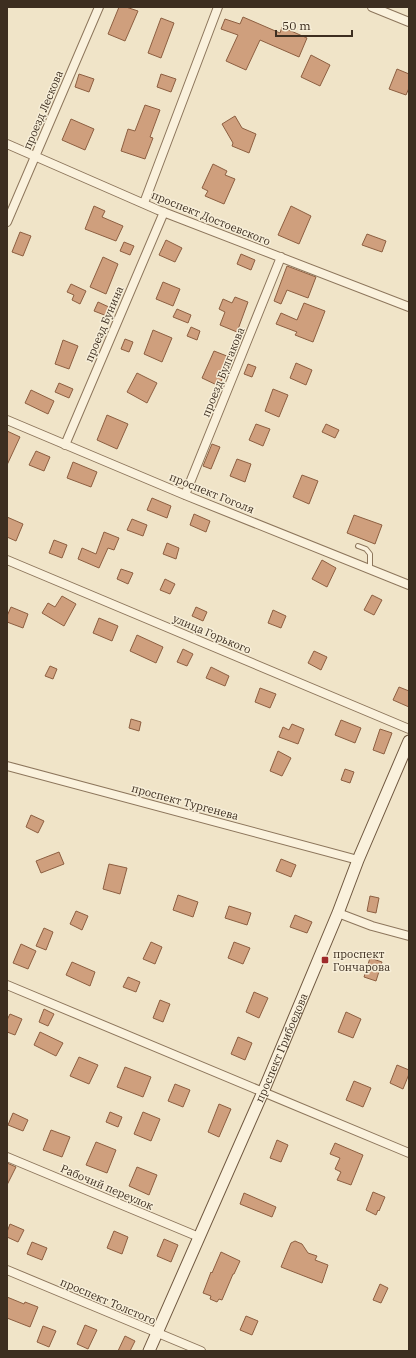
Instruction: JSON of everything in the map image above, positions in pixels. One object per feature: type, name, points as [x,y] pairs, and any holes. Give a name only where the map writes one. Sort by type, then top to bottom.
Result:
[{"type":"street","name":"проезд Лескова","points":[[7,222],[99,7]]},
{"type":"street","points":[[144,203],[218,7]]},
{"type":"street","points":[[372,7],[409,22]]},
{"type":"street","name":"проспект Достоевского","points":[[7,144],[164,212],[409,307]]},
{"type":"street","name":"проезд Бунина","points":[[65,444],[164,212]]},
{"type":"street","name":"проезд Булгакова","points":[[185,495],[281,257]]},
{"type":"street","name":"проспект Гоголя","points":[[7,420],[185,495],[409,585]]},
{"type":"street","name":"улица Горького","points":[[7,560],[409,729]]},
{"type":"street","name":"проспект Грибоедова","points":[[148,1351],[263,1092],[338,913],[358,860],[409,742]]},
{"type":"street","name":"проспект Тургенева","points":[[7,766],[358,860]]},
{"type":"street","points":[[338,913],[372,926],[409,936]]},
{"type":"street","points":[[7,985],[409,1153]]},
{"type":"street","name":"Рабочий переулок","points":[[7,1157],[198,1237]]},
{"type":"street","name":"проспект Толстого","points":[[7,1270],[201,1351]]},
{"type":"lane","points":[[358,546],[366,549],[370,554],[370,569]]},
{"type":"building","points":[[119,7],[126,7],[138,11],[125,41],[108,34]]},
{"type":"building","points":[[243,17],[280,33],[282,27],[307,38],[299,57],[260,40],[246,70],[226,61],[238,35],[221,29],[225,19],[240,24]]},
{"type":"building","points":[[161,18],[174,23],[161,58],[148,53]]},
{"type":"building","points":[[311,55],[330,65],[320,86],[301,77]]},
{"type":"building","points":[[397,69],[409,74],[409,88],[406,95],[389,89]]},
{"type":"building","points":[[79,74],[94,79],[89,92],[75,87]]},
{"type":"building","points":[[161,74],[176,79],[171,92],[157,87]]},
{"type":"building","points":[[145,105],[160,110],[150,137],[153,138],[145,159],[121,151],[128,129],[135,131]]},
{"type":"building","points":[[235,116],[242,128],[256,134],[249,153],[232,146],[233,143],[222,124]]},
{"type":"building","points":[[71,119],[94,129],[85,150],[62,140]]},
{"type":"building","points":[[213,164],[227,171],[225,175],[235,179],[224,204],[205,196],[208,191],[202,188]]},
{"type":"building","points":[[94,206],[105,211],[102,217],[123,226],[116,241],[85,229]]},
{"type":"building","points":[[291,206],[311,216],[299,244],[278,235]]},
{"type":"building","points":[[20,232],[31,236],[23,256],[12,252]]},
{"type":"building","points":[[367,234],[386,241],[382,252],[362,245]]},
{"type":"building","points":[[166,240],[182,248],[175,262],[159,255]]},
{"type":"building","points":[[124,242],[134,246],[130,255],[120,251]]},
{"type":"building","points":[[241,254],[255,260],[251,270],[237,264]]},
{"type":"building","points":[[103,257],[118,264],[106,294],[90,287]]},
{"type":"building","points":[[287,266],[316,277],[308,298],[287,290],[281,304],[274,301]]},
{"type":"building","points":[[163,282],[180,289],[173,306],[156,299]]},
{"type":"building","points":[[71,284],[86,291],[80,304],[72,300],[74,295],[67,292]]},
{"type":"building","points":[[235,297],[248,302],[237,332],[220,325],[225,312],[219,309],[223,299],[232,303]]},
{"type":"building","points":[[98,302],[111,308],[107,316],[94,311]]},
{"type":"building","points":[[304,303],[325,311],[313,342],[295,335],[297,332],[276,324],[281,313],[297,320]]},
{"type":"building","points":[[177,309],[191,315],[188,323],[173,317]]},
{"type":"building","points":[[191,327],[200,331],[197,340],[187,336]]},
{"type":"building","points":[[153,330],[172,338],[162,362],[144,354]]},
{"type":"building","points":[[125,339],[133,342],[129,352],[121,349]]},
{"type":"building","points":[[63,340],[78,346],[69,369],[55,364]]},
{"type":"building","points":[[214,351],[232,358],[219,386],[202,378]]},
{"type":"building","points":[[296,363],[312,370],[306,385],[290,378]]},
{"type":"building","points":[[248,364],[256,367],[252,377],[244,374]]},
{"type":"building","points":[[137,373],[157,383],[147,403],[127,392]]},
{"type":"building","points":[[59,383],[73,389],[69,398],[55,392]]},
{"type":"building","points":[[273,389],[288,395],[279,417],[265,411]]},
{"type":"building","points":[[31,390],[54,401],[48,414],[25,403]]},
{"type":"building","points":[[107,415],[128,424],[117,449],[97,440]]},
{"type":"building","points":[[256,424],[270,429],[263,446],[249,440]]},
{"type":"building","points":[[326,424],[339,430],[335,438],[322,432]]},
{"type":"building","points":[[7,431],[20,437],[7,465]]},
{"type":"building","points":[[212,444],[220,447],[211,469],[203,466]]},
{"type":"building","points":[[36,451],[50,457],[44,471],[29,465]]},
{"type":"building","points":[[237,459],[251,464],[245,482],[230,476]]},
{"type":"building","points":[[73,462],[97,472],[91,487],[67,478]]},
{"type":"building","points":[[302,475],[318,481],[309,504],[293,497]]},
{"type":"building","points":[[152,498],[171,506],[167,518],[147,510]]},
{"type":"building","points":[[194,514],[210,521],[206,532],[190,525]]},
{"type":"building","points":[[354,515],[382,525],[375,544],[347,533]]},
{"type":"building","points":[[7,517],[23,524],[16,541],[7,537]]},
{"type":"building","points":[[132,519],[147,525],[143,536],[127,530]]},
{"type":"building","points":[[104,532],[119,538],[114,550],[108,548],[99,568],[78,559],[82,548],[96,554]]},
{"type":"building","points":[[54,540],[67,545],[62,558],[49,553]]},
{"type":"building","points":[[167,543],[179,548],[176,559],[163,554]]},
{"type":"building","points":[[322,560],[336,568],[327,587],[312,579]]},
{"type":"building","points":[[121,569],[133,573],[128,584],[117,579]]},
{"type":"building","points":[[165,579],[175,584],[170,594],[160,590]]},
{"type":"building","points":[[372,595],[382,600],[374,615],[364,610]]},
{"type":"building","points":[[62,596],[76,604],[64,626],[42,613],[48,603],[55,607]]},
{"type":"building","points":[[11,607],[28,614],[23,628],[7,622],[7,616]]},
{"type":"building","points":[[196,607],[207,612],[203,621],[192,616]]},
{"type":"building","points":[[273,610],[286,616],[281,628],[268,623]]},
{"type":"building","points":[[99,618],[118,626],[112,641],[93,633]]},
{"type":"building","points":[[137,635],[163,647],[156,663],[130,651]]},
{"type":"building","points":[[183,649],[193,654],[187,666],[177,662]]},
{"type":"building","points":[[314,651],[327,657],[321,670],[308,663]]},
{"type":"building","points":[[50,666],[57,669],[53,679],[45,676]]},
{"type":"building","points":[[211,667],[229,676],[225,686],[206,678]]},
{"type":"building","points":[[399,687],[409,691],[409,707],[393,700]]},
{"type":"building","points":[[260,688],[276,694],[270,708],[255,702]]},
{"type":"building","points":[[131,719],[141,722],[139,731],[129,728]]},
{"type":"building","points":[[341,720],[361,728],[355,743],[335,735]]},
{"type":"building","points":[[292,724],[304,729],[298,744],[279,737],[283,727],[289,730]]},
{"type":"building","points":[[380,729],[392,733],[384,754],[373,750]]},
{"type":"building","points":[[278,751],[291,758],[282,776],[270,771]]},
{"type":"building","points":[[345,769],[354,772],[350,783],[341,780]]},
{"type":"building","points":[[31,815],[44,821],[38,833],[26,827]]},
{"type":"building","points":[[59,852],[64,864],[41,873],[36,861]]},
{"type":"building","points":[[281,859],[296,865],[291,877],[276,871]]},
{"type":"building","points":[[109,864],[127,868],[120,894],[103,889]]},
{"type":"building","points":[[178,895],[198,902],[193,917],[173,910]]},
{"type":"building","points":[[370,896],[379,898],[376,913],[367,911]]},
{"type":"building","points":[[229,906],[251,913],[247,925],[225,918]]},
{"type":"building","points":[[76,911],[88,916],[82,930],[70,924]]},
{"type":"building","points":[[295,915],[312,922],[307,933],[290,927]]},
{"type":"building","points":[[44,928],[53,932],[46,950],[36,946]]},
{"type":"building","points":[[151,942],[162,947],[155,964],[143,959]]},
{"type":"building","points":[[234,942],[250,948],[243,964],[228,958]]},
{"type":"building","points":[[21,944],[36,951],[28,969],[13,963]]},
{"type":"building","points":[[370,958],[382,962],[376,981],[364,977]]},
{"type":"building","points":[[72,962],[95,972],[90,986],[66,975]]},
{"type":"building","points":[[128,977],[140,982],[136,992],[123,987]]},
{"type":"building","points":[[254,992],[268,998],[259,1018],[246,1012]]},
{"type":"building","points":[[160,1000],[170,1004],[163,1022],[153,1018]]},
{"type":"building","points":[[44,1009],[54,1014],[48,1026],[39,1022]]},
{"type":"building","points":[[346,1012],[361,1019],[353,1038],[338,1032]]},
{"type":"building","points":[[10,1014],[22,1019],[15,1035],[7,1032],[7,1020]]},
{"type":"building","points":[[40,1032],[63,1043],[56,1056],[34,1045]]},
{"type":"building","points":[[238,1037],[252,1043],[245,1060],[231,1054]]},
{"type":"building","points":[[79,1057],[98,1065],[89,1084],[70,1076]]},
{"type":"building","points":[[397,1065],[409,1070],[409,1074],[403,1089],[390,1083]]},
{"type":"building","points":[[125,1067],[151,1077],[143,1097],[117,1087]]},
{"type":"building","points":[[354,1081],[371,1088],[363,1107],[346,1100]]},
{"type":"building","points":[[175,1084],[190,1090],[183,1107],[168,1101]]},
{"type":"building","points":[[219,1104],[231,1109],[219,1137],[208,1132]]},
{"type":"building","points":[[110,1112],[122,1117],[118,1127],[106,1122]]},
{"type":"building","points":[[143,1112],[160,1119],[151,1141],[134,1134]]},
{"type":"building","points":[[13,1113],[28,1120],[23,1131],[8,1125]]},
{"type":"building","points":[[51,1130],[70,1137],[62,1157],[43,1150]]},
{"type":"building","points":[[277,1140],[288,1145],[281,1162],[270,1158]]},
{"type":"building","points":[[96,1142],[116,1150],[107,1173],[86,1165]]},
{"type":"building","points":[[335,1143],[363,1155],[351,1185],[337,1180],[341,1172],[335,1169],[340,1158],[330,1154]]},
{"type":"building","points":[[7,1163],[16,1167],[7,1185]]},
{"type":"building","points":[[137,1167],[157,1175],[149,1195],[129,1186]]},
{"type":"building","points":[[373,1192],[385,1197],[376,1215],[366,1210]]},
{"type":"building","points":[[244,1193],[276,1207],[272,1217],[240,1204]]},
{"type":"building","points":[[10,1224],[24,1230],[18,1242],[7,1237]]},
{"type":"building","points":[[114,1231],[128,1237],[122,1254],[107,1248]]},
{"type":"building","points":[[164,1239],[178,1245],[171,1262],[157,1256]]},
{"type":"building","points":[[295,1241],[302,1244],[308,1253],[317,1256],[315,1260],[328,1265],[322,1283],[281,1267],[291,1243]]},
{"type":"building","points":[[32,1242],[47,1248],[42,1260],[27,1254]]},
{"type":"building","points":[[221,1252],[240,1261],[222,1300],[219,1299],[217,1302],[210,1299],[211,1296],[203,1293]]},
{"type":"building","points":[[380,1284],[388,1288],[381,1303],[373,1300]]},
{"type":"building","points":[[7,1297],[24,1304],[25,1302],[38,1307],[30,1327],[7,1318]]},
{"type":"building","points":[[246,1316],[258,1321],[252,1335],[240,1330]]},
{"type":"building","points":[[85,1325],[97,1330],[88,1349],[77,1344]]},
{"type":"building","points":[[43,1326],[56,1331],[49,1347],[37,1342]]},
{"type":"building","points":[[125,1336],[135,1341],[130,1351],[118,1351]]},
{"type":"place","name":"проспект Гончарова","points":[[325,960]]}]
